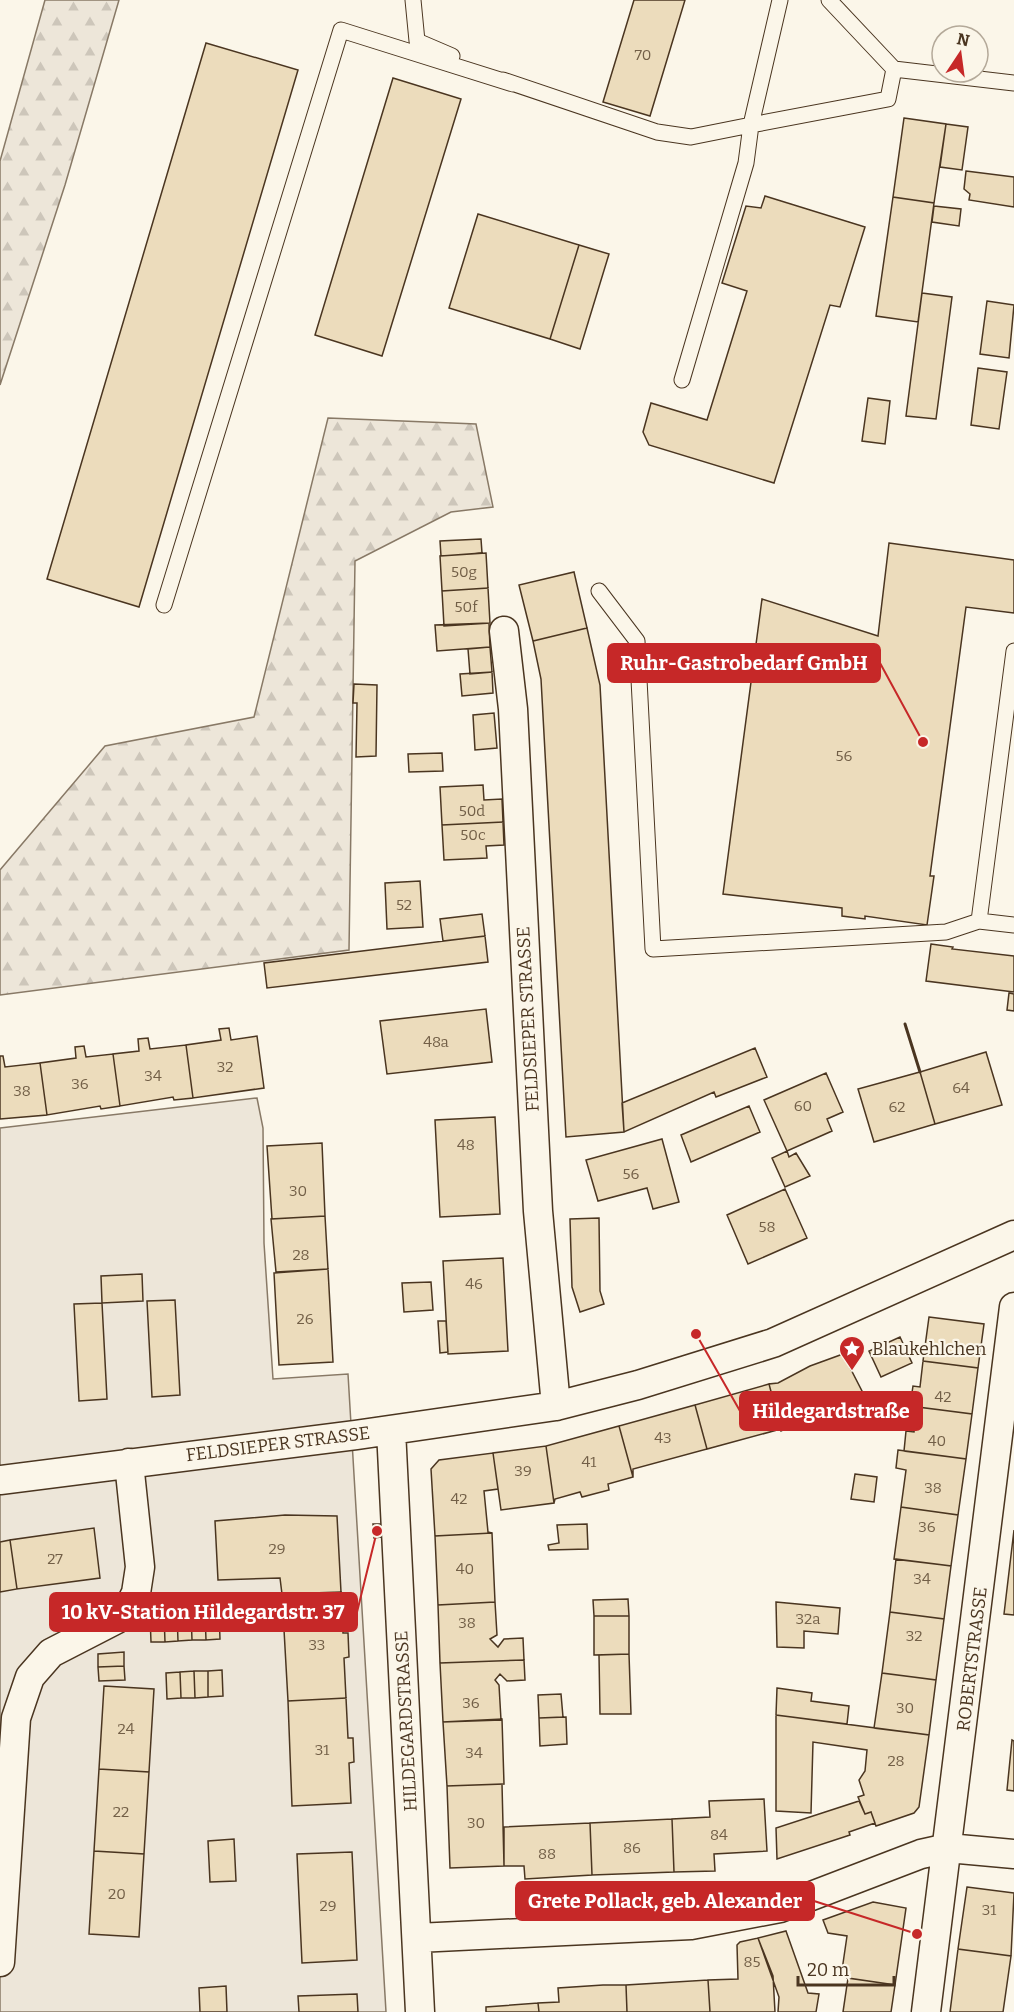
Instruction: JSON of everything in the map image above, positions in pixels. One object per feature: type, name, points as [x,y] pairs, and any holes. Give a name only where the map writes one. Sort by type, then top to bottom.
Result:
[{"type":"street","name":"FELDSIEPER STRASSE","points":[[504,631],[513,709],[538,1211],[556,1406]]},
{"type":"street","name":"FELDSIEPER STRASSE","points":[[0,1480],[390,1430],[556,1406],[658,1379],[772,1343],[1014,1235]]},
{"type":"street","name":"ROBERTSTRASSE","points":[[926,2012],[1014,1306]]},
{"type":"street","name":"HILDEGARDSTRASSE","points":[[390,1430],[420,2012]]},
{"type":"street","points":[[0,1962],[16,1718],[30,1677],[51,1653],[117,1618],[130,1605],[136,1593],[140,1567],[129,1463]]},
{"type":"street","points":[[417,1938],[691,1925],[780,1908],[921,1854],[948,1848],[1014,1854]]},
{"type":"lane","points":[[413,0],[417,41],[513,84]]},
{"type":"lane","points":[[682,380],[746,163],[780,0]]},
{"type":"lane","points":[[829,0],[894,69],[1014,83]]},
{"type":"lane","points":[[164,605],[341,30],[657,132],[691,137],[888,99],[894,69]]},
{"type":"lane","points":[[599,591],[637,641],[653,949],[946,932],[979,921],[1014,925]]},
{"type":"lane","points":[[979,921],[1014,651]]},
{"type":"green space","points":[[45,0],[119,0],[65,185],[0,385],[0,161]]},
{"type":"green space","points":[[328,418],[476,424],[493,507],[451,512],[355,561],[349,950],[0,995],[0,870],[105,746],[254,717]]},
{"type":"green space","points":[[257,1098],[263,1128],[264,1243],[273,1379],[348,1374],[386,2012],[0,2012],[0,1128]]},
{"type":"building","points":[[634,0],[685,0],[650,116],[603,102]]},
{"type":"building","points":[[206,43],[298,70],[139,607],[47,579]]},
{"type":"building","points":[[393,78],[461,99],[382,356],[315,335]]},
{"type":"building","points":[[904,118],[946,124],[934,203],[893,197]]},
{"type":"building","points":[[946,124],[968,127],[962,170],[940,167]]},
{"type":"building","points":[[966,171],[1014,177],[1014,207],[969,200],[970,194],[964,189]]},
{"type":"building","points":[[765,196],[865,227],[840,307],[830,305],[774,483],[649,445],[643,432],[651,403],[707,420],[747,291],[722,283],[746,206],[761,208]]},
{"type":"building","points":[[893,197],[934,203],[918,322],[876,316]]},
{"type":"building","points":[[934,206],[961,209],[959,226],[932,222]]},
{"type":"building","points":[[478,214],[579,245],[550,339],[449,308]]},
{"type":"building","points":[[579,245],[609,254],[580,349],[550,339]]},
{"type":"building","points":[[922,293],[952,297],[936,419],[906,416]]},
{"type":"building","points":[[987,301],[1014,305],[1009,358],[980,354]]},
{"type":"building","points":[[978,368],[1007,372],[999,429],[971,425]]},
{"type":"building","points":[[868,398],[890,401],[885,444],[862,441]]},
{"type":"building","points":[[481,539],[482,553],[441,556],[440,541]]},
{"type":"building","points":[[889,543],[1014,560],[1014,613],[966,607],[930,876],[934,876],[927,925],[865,916],[865,919],[842,916],[842,908],[723,894],[762,599],[878,636]]},
{"type":"building","points":[[486,553],[488,588],[442,591],[440,556]]},
{"type":"building","points":[[574,572],[587,628],[533,641],[519,585]]},
{"type":"building","points":[[488,588],[490,623],[444,626],[442,591]]},
{"type":"building","points":[[489,623],[490,647],[437,651],[435,625]]},
{"type":"building","points":[[587,628],[600,685],[624,1132],[566,1137],[541,679],[533,641]]},
{"type":"building","points":[[490,647],[492,672],[470,674],[468,649]]},
{"type":"building","points":[[492,672],[493,693],[462,696],[460,674]]},
{"type":"building","points":[[354,684],[377,685],[376,756],[356,757],[357,703],[353,703]]},
{"type":"building","points":[[494,713],[497,748],[475,750],[473,715]]},
{"type":"building","points":[[442,753],[443,771],[409,772],[408,754]]},
{"type":"building","points":[[483,785],[484,800],[502,799],[503,822],[442,825],[440,787]]},
{"type":"building","points":[[503,822],[504,845],[486,846],[487,858],[444,860],[442,825]]},
{"type":"building","points":[[420,881],[423,927],[387,929],[385,883]]},
{"type":"building","points":[[482,914],[485,936],[443,941],[440,919]]},
{"type":"building","points":[[485,936],[488,962],[267,988],[264,963]]},
{"type":"building","points":[[931,944],[953,947],[952,949],[1014,956],[1014,992],[926,981]]},
{"type":"building","points":[[1009,993],[1014,994],[1014,1011],[1007,1010]]},
{"type":"building","points":[[486,1009],[492,1062],[387,1074],[380,1021]]},
{"type":"building","points":[[229,1028],[231,1040],[257,1036],[264,1088],[193,1098],[186,1045],[221,1040],[219,1029]]},
{"type":"building","points":[[148,1038],[150,1049],[186,1045],[193,1098],[174,1100],[173,1097],[120,1106],[113,1054],[139,1051],[138,1039]]},
{"type":"building","points":[[84,1046],[86,1057],[113,1054],[120,1106],[101,1109],[100,1106],[47,1115],[40,1063],[76,1058],[75,1047]]},
{"type":"building","points":[[755,1048],[767,1077],[716,1097],[714,1092],[624,1132],[622,1103]]},
{"type":"building","points":[[986,1052],[1002,1105],[935,1124],[920,1072]]},
{"type":"building","points":[[0,1056],[3,1056],[5,1067],[40,1063],[47,1115],[0,1119]]},
{"type":"building","points":[[920,1072],[935,1124],[874,1142],[858,1089]]},
{"type":"building","points":[[826,1073],[843,1112],[827,1119],[832,1131],[787,1151],[764,1100]]},
{"type":"building","points":[[749,1106],[760,1132],[691,1162],[681,1135]]},
{"type":"building","points":[[495,1117],[500,1214],[440,1217],[435,1120]]},
{"type":"building","points":[[662,1139],[679,1202],[653,1209],[647,1188],[598,1201],[586,1160]]},
{"type":"building","points":[[322,1143],[325,1216],[272,1219],[267,1146]]},
{"type":"building","points":[[787,1151],[789,1157],[796,1153],[810,1176],[785,1187],[772,1158]]},
{"type":"building","points":[[785,1189],[807,1238],[748,1264],[727,1215]]},
{"type":"building","points":[[325,1216],[328,1269],[276,1272],[271,1219]]},
{"type":"building","points":[[599,1218],[600,1291],[604,1304],[580,1312],[572,1287],[570,1219]]},
{"type":"building","points":[[503,1258],[508,1351],[448,1354],[443,1261]]},
{"type":"building","points":[[328,1269],[333,1362],[279,1365],[274,1273]]},
{"type":"building","points":[[142,1274],[143,1301],[102,1303],[101,1276]]},
{"type":"building","points":[[431,1282],[433,1310],[404,1312],[402,1283]]},
{"type":"building","points":[[175,1300],[180,1395],[152,1397],[147,1301]]},
{"type":"building","points":[[102,1303],[107,1399],[79,1401],[74,1304]]},
{"type":"building","points":[[929,1317],[984,1324],[978,1368],[923,1361]]},
{"type":"building","points":[[438,1321],[446,1321],[448,1352],[440,1353]]},
{"type":"building","points":[[900,1337],[912,1363],[881,1377],[869,1351]]},
{"type":"building","points":[[843,1354],[864,1395],[781,1431],[769,1384],[778,1383],[810,1366]]},
{"type":"building","points":[[923,1361],[978,1368],[972,1414],[910,1406],[913,1386],[920,1387]]},
{"type":"building","points":[[769,1384],[781,1429],[707,1449],[695,1405]]},
{"type":"building","points":[[695,1405],[707,1449],[633,1469],[633,1477],[619,1426]]},
{"type":"building","points":[[910,1406],[972,1414],[966,1459],[904,1451],[906,1431],[914,1432],[917,1409]]},
{"type":"building","points":[[619,1426],[633,1477],[608,1484],[609,1490],[582,1497],[580,1492],[555,1499],[554,1503],[546,1446]]},
{"type":"building","points":[[546,1446],[554,1503],[501,1510],[493,1453]]},
{"type":"building","points":[[898,1450],[966,1459],[958,1515],[901,1507],[906,1470],[896,1468]]},
{"type":"building","points":[[493,1453],[498,1489],[484,1491],[488,1532],[492,1533],[435,1536],[431,1469],[439,1460]]},
{"type":"building","points":[[855,1474],[877,1477],[874,1502],[851,1499]]},
{"type":"building","points":[[901,1507],[958,1515],[951,1566],[894,1559]]},
{"type":"building","points":[[285,1515],[337,1516],[341,1592],[282,1594],[280,1578],[218,1580],[215,1521]]},
{"type":"building","points":[[373,1524],[380,1524],[381,1537],[374,1538]]},
{"type":"building","points":[[587,1524],[588,1549],[549,1550],[548,1545],[559,1543],[557,1525]]},
{"type":"building","points":[[94,1528],[100,1578],[17,1589],[10,1540]]},
{"type":"building","points":[[1014,1530],[1014,1615],[1004,1614]]},
{"type":"building","points":[[492,1533],[495,1602],[438,1605],[435,1536]]},
{"type":"building","points":[[10,1540],[17,1589],[0,1592],[0,1542]]},
{"type":"building","points":[[896,1559],[951,1566],[944,1619],[890,1612]]},
{"type":"building","points":[[341,1592],[343,1633],[348,1633],[349,1657],[344,1658],[346,1698],[288,1701],[282,1594]]},
{"type":"building","points":[[628,1599],[629,1616],[594,1616],[593,1600]]},
{"type":"building","points":[[495,1602],[497,1635],[490,1639],[498,1647],[504,1639],[523,1638],[524,1660],[440,1663],[438,1605]]},
{"type":"building","points":[[776,1602],[840,1608],[838,1634],[804,1631],[804,1648],[777,1647]]},
{"type":"building","points":[[219,1612],[220,1639],[206,1640],[205,1613]]},
{"type":"building","points":[[890,1612],[944,1619],[936,1680],[882,1673]]},
{"type":"building","points":[[191,1613],[205,1613],[206,1640],[192,1640]]},
{"type":"building","points":[[191,1613],[192,1640],[178,1641],[177,1614]]},
{"type":"building","points":[[177,1614],[178,1641],[165,1642],[164,1615]]},
{"type":"building","points":[[164,1615],[165,1642],[151,1642],[150,1616]]},
{"type":"building","points":[[594,1616],[629,1616],[629,1654],[594,1655]]},
{"type":"building","points":[[124,1652],[124,1666],[98,1667],[98,1654]]},
{"type":"building","points":[[629,1654],[631,1714],[600,1714],[599,1655]]},
{"type":"building","points":[[524,1660],[525,1680],[507,1681],[500,1674],[495,1680],[499,1685],[501,1720],[443,1722],[440,1663]]},
{"type":"building","points":[[124,1666],[125,1680],[99,1681],[98,1667]]},
{"type":"building","points":[[222,1670],[223,1696],[208,1697],[208,1671]]},
{"type":"building","points":[[194,1671],[208,1671],[208,1697],[195,1698]]},
{"type":"building","points":[[194,1671],[195,1698],[181,1698],[180,1672]]},
{"type":"building","points":[[180,1672],[181,1698],[167,1699],[166,1673]]},
{"type":"building","points":[[882,1673],[936,1680],[929,1735],[874,1728]]},
{"type":"building","points":[[104,1686],[154,1689],[149,1772],[99,1769]]},
{"type":"building","points":[[777,1688],[812,1693],[811,1701],[849,1706],[847,1724],[776,1715]]},
{"type":"building","points":[[561,1694],[563,1717],[539,1718],[538,1695]]},
{"type":"building","points":[[346,1698],[348,1738],[353,1738],[354,1762],[349,1763],[351,1803],[292,1806],[288,1701]]},
{"type":"building","points":[[776,1715],[929,1735],[919,1807],[914,1813],[876,1826],[871,1812],[865,1814],[858,1797],[864,1795],[859,1780],[865,1771],[867,1750],[813,1742],[811,1813],[776,1811]]},
{"type":"building","points":[[566,1717],[567,1744],[540,1746],[539,1718]]},
{"type":"building","points":[[502,1719],[504,1784],[447,1786],[443,1722]]},
{"type":"building","points":[[1012,1740],[1014,1741],[1014,1791],[1007,1790]]},
{"type":"building","points":[[99,1769],[149,1772],[144,1854],[94,1851]]},
{"type":"building","points":[[502,1784],[504,1866],[450,1868],[447,1786]]},
{"type":"building","points":[[764,1799],[767,1851],[714,1854],[715,1871],[674,1872],[672,1819],[710,1817],[709,1801]]},
{"type":"building","points":[[859,1801],[865,1814],[871,1812],[875,1823],[849,1832],[850,1835],[777,1859],[776,1828]]},
{"type":"building","points":[[672,1819],[674,1872],[592,1875],[590,1823]]},
{"type":"building","points":[[590,1823],[592,1875],[525,1879],[524,1866],[504,1866],[504,1827]]},
{"type":"building","points":[[234,1839],[236,1881],[210,1882],[208,1841]]},
{"type":"building","points":[[94,1851],[144,1854],[139,1937],[89,1934]]},
{"type":"building","points":[[352,1852],[357,1960],[302,1963],[297,1854]]},
{"type":"building","points":[[967,1887],[1014,1893],[1011,1956],[958,1949]]},
{"type":"building","points":[[873,1902],[906,1908],[895,1985],[841,1977],[847,1936],[828,1933],[823,1920]]},
{"type":"building","points":[[786,1931],[808,1993],[819,1994],[816,2012],[778,2012],[779,1997],[758,1938]]},
{"type":"building","points":[[758,1938],[773,1976],[775,2012],[710,2012],[708,1980],[738,1979],[737,1945],[740,1942]]},
{"type":"building","points":[[958,1949],[1011,1956],[1003,2012],[950,2012]]},
{"type":"building","points":[[848,1978],[895,1985],[891,2012],[843,2012]]},
{"type":"building","points":[[708,1980],[710,2012],[627,2012],[626,1985]]},
{"type":"building","points":[[626,1985],[627,2012],[539,2012],[538,2003],[559,2002],[558,1988]]},
{"type":"building","points":[[226,1986],[227,2012],[200,2012],[199,1988]]},
{"type":"building","points":[[357,1994],[358,2012],[299,2012],[298,1996]]},
{"type":"building","points":[[538,2003],[539,2012],[486,2012],[486,2007]]},
{"type":"wall","points":[[905,1024],[920,1072]]},
{"type":"place","name":"Ruhr-Gastrobedarf GmbH","points":[[923,742]]},
{"type":"place","name":"Hildegardstraße","points":[[696,1334]]},
{"type":"place","name":"Blaukehlchen","points":[[852,1372]]},
{"type":"place","name":"10 kV-Station Hildegardstr. 37","points":[[377,1531]]},
{"type":"place","name":"Grete Pollack, geb. Alexander","points":[[917,1934]]}]
